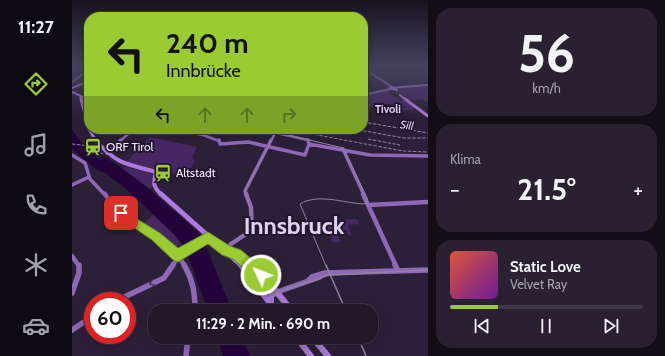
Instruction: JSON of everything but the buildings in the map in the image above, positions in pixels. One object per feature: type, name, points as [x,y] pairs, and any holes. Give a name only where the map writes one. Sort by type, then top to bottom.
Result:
[{"type":"main road","points":[[83,84],[72,90],[82,99],[84,105]]},
{"type":"main road","points":[[386,84],[428,116]]},
{"type":"main road","points":[[393,89],[428,85]]},
{"type":"main road","points":[[393,89],[413,105],[415,110],[419,109]]},
{"type":"main road","points":[[400,95],[419,109]]},
{"type":"main road","points":[[92,134],[98,144],[107,153],[124,164],[157,173],[153,184],[156,190],[206,239],[226,251],[244,266],[271,304]]},
{"type":"main road","points":[[226,251],[234,252],[248,263],[286,304]]},
{"type":"main road","points":[[272,304],[270,299],[271,296],[276,292]]},
{"type":"main road","points":[[302,344],[311,356]]},
{"type":"main road","points":[[318,344],[328,356]]},
{"type":"street","points":[[368,94],[393,89]]},
{"type":"street","points":[[107,153],[128,134]]},
{"type":"street","points":[[196,134],[220,142],[247,142],[305,155],[309,142]]},
{"type":"street","points":[[226,251],[231,244],[252,230],[251,207],[246,188],[275,134]]},
{"type":"street","points":[[286,134],[309,142],[373,155],[428,156]]},
{"type":"street","points":[[344,149],[357,183],[365,196],[398,271]]},
{"type":"street","points":[[72,155],[85,163],[89,177],[108,198],[109,203],[113,207],[156,236],[178,256],[187,268],[195,288],[196,304]]},
{"type":"street","points":[[72,185],[89,177]]},
{"type":"street","points":[[365,196],[374,204]]},
{"type":"street","points":[[368,204],[380,205],[428,202]]},
{"type":"street","points":[[368,204],[380,205]]},
{"type":"street","points":[[135,292],[164,278],[182,252],[206,239]]},
{"type":"street","points":[[72,256],[79,264],[80,269],[72,293]]},
{"type":"street","points":[[276,292],[308,281],[312,277],[325,273],[428,270]]},
{"type":"street","points":[[72,330],[84,322]]},
{"type":"street","points":[[186,354],[187,344]]},
{"type":"shaded area","points":[[412,85],[398,89],[390,87]]},
{"type":"shaded area","points":[[428,85],[428,102],[425,102],[422,99],[409,100],[399,91],[400,89]]},
{"type":"shaded area","points":[[387,87],[390,87],[389,89],[391,90],[385,91],[388,91],[400,101],[404,101],[395,92],[414,108],[413,110],[392,110],[388,108],[407,107],[401,105],[396,106],[394,104],[383,104],[384,106],[368,107],[368,94],[384,92]]},
{"type":"shaded area","points":[[72,130],[82,143],[113,162],[149,189],[198,232],[206,246],[229,304],[205,304],[184,247],[175,235],[126,189],[105,173],[98,171],[72,149]]},
{"type":"shaded area","points":[[150,137],[197,147],[192,157],[194,158],[192,160],[195,161],[186,176],[157,171],[155,169],[131,164],[127,161]]},
{"type":"shaded area","points":[[124,167],[155,173],[153,186],[149,188],[122,168]]},
{"type":"shaded area","points":[[153,215],[175,235],[181,244],[174,248],[143,224]]},
{"type":"shaded area","points":[[357,219],[359,224],[348,225],[351,235],[348,235],[346,229],[344,230],[346,235],[343,235],[340,229],[336,229],[340,242],[332,242],[325,221]]},
{"type":"shaded area","points":[[219,344],[245,344],[250,356],[223,356]]},
{"type":"tunnel","points":[[391,88],[400,95]]},
{"type":"tram line","points":[[284,134],[343,148],[367,198],[367,203],[363,204],[323,199],[315,199],[300,204],[326,266]]},
{"type":"tram line","points":[[245,266],[233,256],[228,248],[230,244],[251,229],[250,207],[245,190],[275,135]]},
{"type":"tram line","points":[[326,265],[330,275]]},
{"type":"tram line","points":[[245,266],[264,287],[275,293]]},
{"type":"tram line","points":[[330,275],[428,270]]},
{"type":"tram line","points":[[275,293],[330,275]]},
{"type":"tram line","points":[[330,275],[343,304]]},
{"type":"tram line","points":[[272,304],[271,297],[274,294]]},
{"type":"tram line","points":[[274,294],[284,304]]},
{"type":"tram line","points":[[301,344],[310,356]]},
{"type":"tram line","points":[[317,344],[327,356]]},
{"type":"tram line","points":[[361,344],[366,356]]},
{"type":"railway","points":[[368,123],[428,133]]},
{"type":"railway","points":[[368,132],[404,138],[428,138]]},
{"type":"railway","points":[[312,134],[403,151],[428,152]]},
{"type":"railway","points":[[368,139],[400,145]]},
{"type":"railway","points":[[72,144],[90,146],[103,154]]},
{"type":"place","name":"ORF Tirol","points":[[93,147]]},
{"type":"place","name":"Altstadt","points":[[163,173]]},
{"type":"district","name":"Tivoli","points":[[388,109]]},
{"type":"district","name":"Innsbruck","points":[[294,226]]},
{"type":"route","points":[[121,213],[156,236],[178,256],[182,252],[208,237],[226,251],[237,254],[261,275]]},
{"type":"water label","name":"Sill","points":[[407,125]]}]
